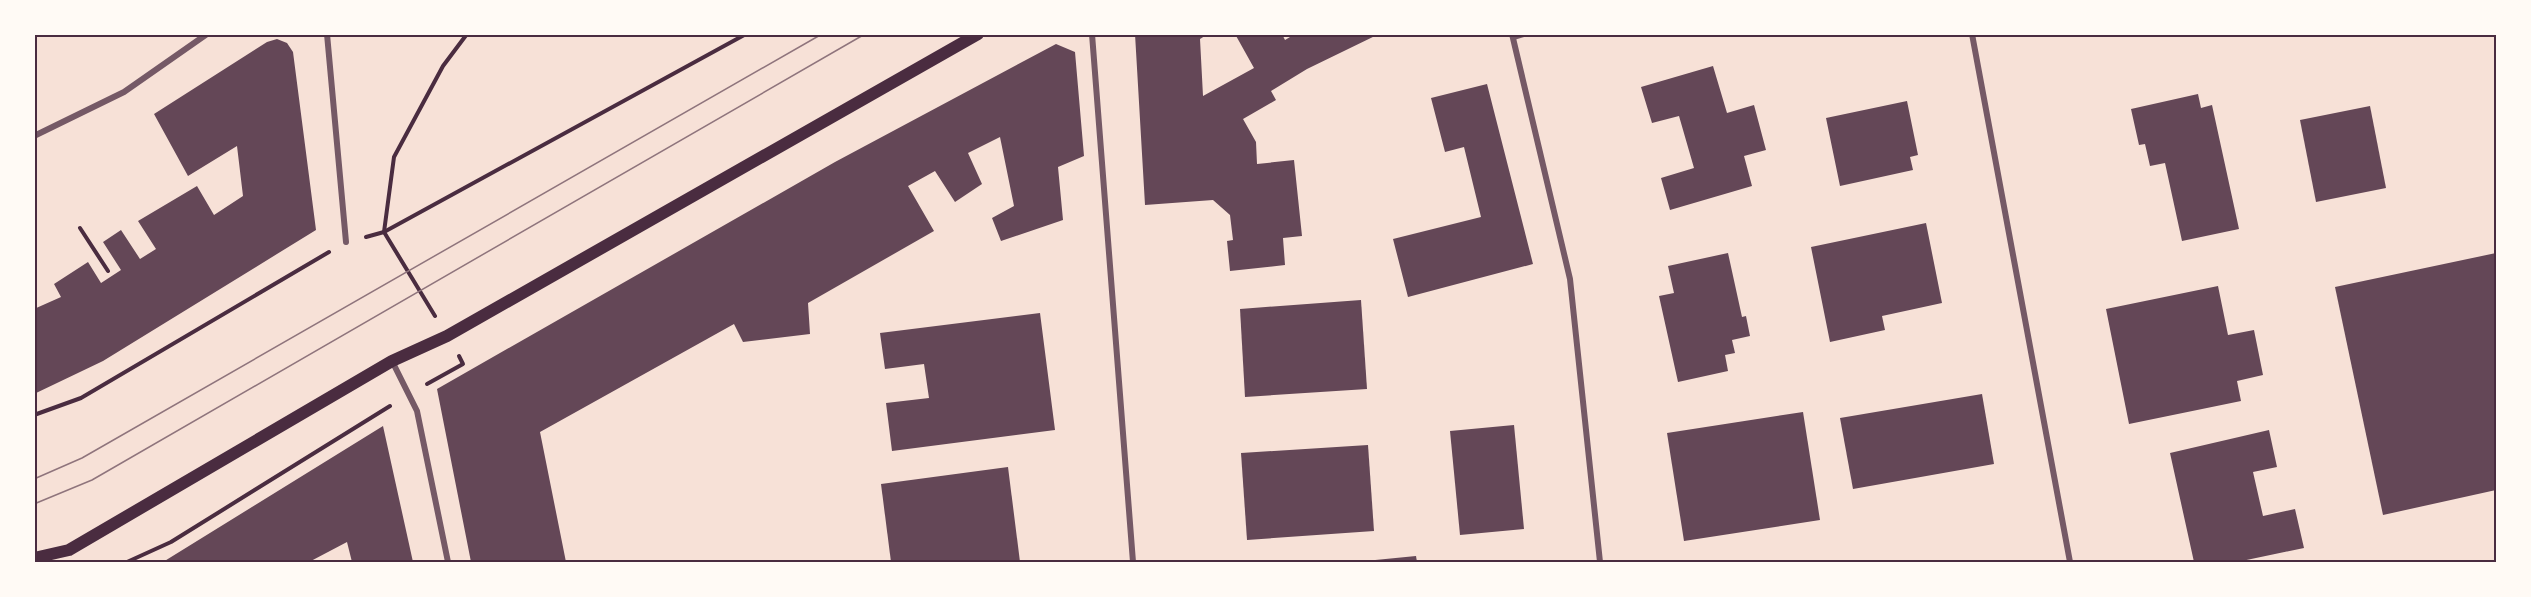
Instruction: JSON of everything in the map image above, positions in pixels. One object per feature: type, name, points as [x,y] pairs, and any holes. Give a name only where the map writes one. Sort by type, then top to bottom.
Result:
[{"type":"main road","points":[[34,558],[69,550],[392,361],[447,336],[978,34]]},
{"type":"street","points":[[34,136],[123,92],[207,34]]},
{"type":"street","points":[[327,34],[346,242]]},
{"type":"street","points":[[1092,34],[1133,562]]},
{"type":"street","points":[[1524,34],[1513,36],[1570,279],[1600,562]]},
{"type":"street","points":[[1972,34],[2070,562]]},
{"type":"street","points":[[392,361],[417,411],[447,562]]},
{"type":"path","points":[[127,562],[171,542],[410,394],[463,364],[384,232],[394,157],[443,66],[467,34]]},
{"type":"path","points":[[384,232],[746,34]]},
{"type":"path","points":[[80,228],[108,271]]},
{"type":"path","points":[[34,415],[81,398],[346,242]]},
{"type":"building","points":[[1135,34],[1208,34],[1200,39],[1203,96],[1254,68],[1235,34],[1282,34],[1285,40],[1295,34],[1379,34],[1307,69],[1271,91],[1276,100],[1243,119],[1256,142],[1257,164],[1294,160],[1302,236],[1283,238],[1285,265],[1230,271],[1227,241],[1233,240],[1230,215],[1213,200],[1145,205]]},
{"type":"building","points":[[277,39],[287,43],[293,52],[316,230],[103,361],[34,394],[34,309],[61,297],[54,284],[88,262],[101,283],[121,270],[103,242],[121,230],[140,259],[156,249],[138,221],[197,186],[214,215],[243,196],[237,146],[188,176],[154,114],[267,42]]},
{"type":"building","points":[[1056,44],[1075,52],[1084,156],[1058,167],[1063,220],[1001,241],[992,218],[1014,206],[1000,137],[968,153],[982,184],[955,202],[935,171],[908,186],[934,231],[808,303],[810,334],[743,342],[734,324],[540,432],[566,562],[471,562],[437,389],[835,162]]},
{"type":"building","points":[[1713,66],[1727,113],[1754,105],[1766,150],[1744,156],[1752,186],[1670,210],[1661,178],[1694,168],[1679,116],[1652,123],[1641,87]]},
{"type":"building","points":[[1487,84],[1533,264],[1408,297],[1393,239],[1481,217],[1464,147],[1445,152],[1431,98]]},
{"type":"building","points":[[2198,94],[2201,108],[2212,105],[2239,229],[2182,241],[2165,163],[2150,166],[2145,144],[2139,145],[2131,109]]},
{"type":"building","points":[[1907,101],[1918,155],[1910,157],[1913,170],[1840,186],[1826,118]]},
{"type":"building","points":[[2370,106],[2386,188],[2316,202],[2300,120]]},
{"type":"building","points":[[1926,223],[1942,303],[1882,316],[1885,330],[1830,342],[1811,247]]},
{"type":"building","points":[[1728,253],[1742,317],[1746,316],[1750,336],[1732,340],[1735,353],[1725,355],[1728,371],[1678,382],[1659,296],[1674,293],[1668,266]]},
{"type":"building","points":[[2496,253],[2496,490],[2383,515],[2335,287]]},
{"type":"building","points":[[2218,286],[2228,335],[2254,330],[2263,375],[2237,381],[2241,401],[2129,424],[2106,309]]},
{"type":"building","points":[[1361,300],[1367,389],[1245,397],[1240,309]]},
{"type":"building","points":[[1040,313],[1055,430],[892,451],[886,403],[929,398],[924,364],[885,369],[880,333]]},
{"type":"building","points":[[1982,394],[1994,464],[1853,489],[1840,418]]},
{"type":"building","points":[[1803,412],[1820,520],[1684,541],[1667,433]]},
{"type":"building","points":[[1514,425],[1524,529],[1460,535],[1450,431]]},
{"type":"building","points":[[383,426],[413,562],[352,562],[347,542],[309,562],[163,562]]},
{"type":"building","points":[[2269,430],[2277,467],[2253,472],[2263,516],[2295,509],[2304,548],[2237,562],[2194,562],[2170,453]]},
{"type":"building","points":[[1368,445],[1374,531],[1247,540],[1241,453]]},
{"type":"building","points":[[1008,467],[1020,562],[891,562],[881,484]]},
{"type":"building","points":[[1416,556],[1417,562],[1365,562],[1365,561]]},
{"type":"tram line","points":[[34,479],[82,458],[822,34]]},
{"type":"tram line","points":[[34,504],[92,480],[865,34]]}]
